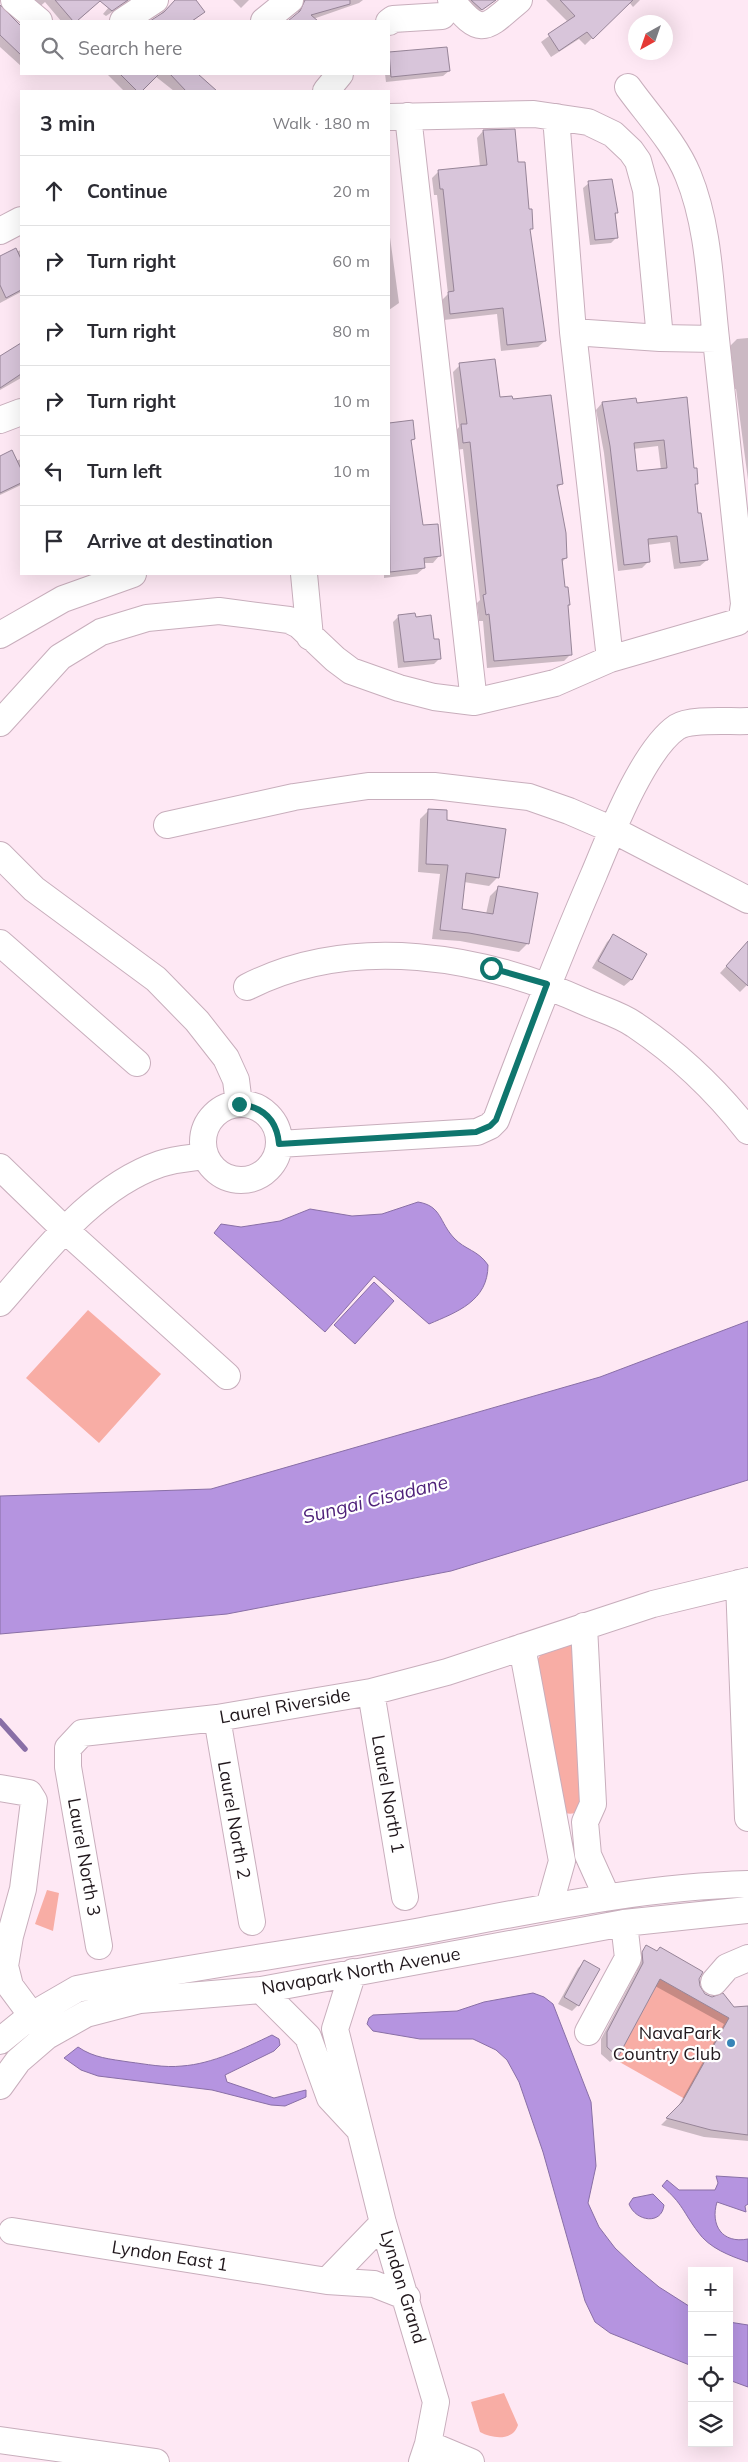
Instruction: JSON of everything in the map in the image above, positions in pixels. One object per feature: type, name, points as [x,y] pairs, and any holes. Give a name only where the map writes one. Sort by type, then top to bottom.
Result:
[{"type":"street","points":[[14,0],[38,20]]},
{"type":"street","points":[[125,20],[155,0]]},
{"type":"street","points":[[265,20],[290,0]]},
{"type":"street","points":[[390,21],[446,8],[475,25],[483,26],[493,22],[519,0]]},
{"type":"street","points":[[327,90],[339,75]]},
{"type":"street","points":[[0,722],[60,657],[101,632],[147,618],[219,611],[289,620],[299,625],[310,637],[351,672],[425,695],[474,702],[555,683],[610,659],[732,624],[742,617],[744,604],[703,230],[688,174],[669,142],[628,87]]},
{"type":"street","points":[[474,702],[398,116],[511,112],[556,117],[588,122],[602,127],[625,144],[638,162],[649,206],[660,338]]},
{"type":"street","points":[[556,117],[573,332],[610,659]]},
{"type":"street","points":[[0,231],[20,221]]},
{"type":"street","points":[[573,332],[660,338],[716,339]]},
{"type":"street","points":[[0,420],[20,412]]},
{"type":"street","points":[[0,636],[62,599],[130,575]]},
{"type":"street","points":[[304,575],[310,637]]},
{"type":"street","points":[[279,1144],[476,1132],[490,1126],[496,1120],[547,984],[620,811],[647,764],[664,738],[679,726],[702,722],[748,721]]},
{"type":"street","points":[[167,825],[312,794],[368,786],[434,786],[529,798],[569,811],[613,830],[748,900]]},
{"type":"street","points":[[0,855],[34,889],[156,979],[197,1021],[226,1058],[236,1080],[239,1104]]},
{"type":"street","points":[[0,943],[137,1063]]},
{"type":"street","points":[[247,987],[268,976],[294,968],[331,960],[373,956],[440,958],[491,968],[547,984],[634,1024],[702,1079],[725,1101],[748,1131]]},
{"type":"street","points":[[239,1104],[251,1105],[262,1110],[272,1119],[278,1131],[279,1144],[276,1157],[269,1168],[259,1176],[247,1180],[234,1180],[221,1175],[211,1166],[205,1156],[203,1138],[209,1121],[217,1112],[227,1106],[239,1104]]},
{"type":"street","points":[[0,1303],[64,1229],[101,1198],[138,1174],[161,1163],[205,1156]]},
{"type":"street","points":[[0,1167],[64,1229],[227,1376]]},
{"type":"street","points":[[744,1582],[748,1818]]},
{"type":"street","name":"Laurel Riverside","points":[[68,1767],[68,1748],[82,1733],[217,1718],[371,1692],[447,1672],[653,1604],[744,1582]]},
{"type":"street","points":[[584,1626],[593,1804],[585,1822],[588,1855],[606,1897]]},
{"type":"street","points":[[522,1647],[554,1828],[562,1861],[549,1907]]},
{"type":"street","name":"Laurel North 1","points":[[371,1692],[405,1897]]},
{"type":"street","name":"Laurel North 2","points":[[217,1718],[252,1922]]},
{"type":"street","name":"Laurel North 3","points":[[68,1767],[99,1946]]},
{"type":"street","points":[[2,1788],[30,1793],[34,1801],[23,1889],[2,1965],[10,1986],[47,2036]]},
{"type":"street","points":[[554,1828],[585,1822]]},
{"type":"street","points":[[0,2041],[32,2015],[77,1989],[414,1932],[606,1897],[695,1885],[748,1884]]},
{"type":"street","name":"Navapark North Avenue","points":[[0,2086],[18,2061],[47,2036],[86,2014],[140,2000],[261,1990],[624,1923],[748,1910]]},
{"type":"street","points":[[588,2032],[628,1958],[624,1923]]},
{"type":"street","points":[[714,1982],[727,1966],[748,1958]]},
{"type":"street","points":[[308,2037],[335,2029],[353,1972]]},
{"type":"street","name":"Lyndon Grand","points":[[261,1990],[308,2037],[330,2098],[359,2130]]},
{"type":"street","name":"Lyndon Grand","points":[[335,2029],[383,2223],[407,2297],[436,2402],[425,2453],[471,2462]]},
{"type":"street","points":[[327,2281],[383,2223]]},
{"type":"street","name":"Lyndon East 1","points":[[12,2231],[327,2281],[374,2284],[407,2297]]},
{"type":"street","points":[[0,2440],[156,2462]]},
{"type":"shaded area","points":[[88,1310],[161,1374],[99,1443],[26,1378]]},
{"type":"shaded area","points":[[567,1642],[573,1645],[582,1805],[577,1812],[571,1814],[565,1813],[535,1663],[544,1650]]},
{"type":"shaded area","points":[[47,1890],[59,1893],[53,1931],[35,1924]]},
{"type":"shaded area","points":[[660,1979],[729,2018],[685,2099],[616,2060]]},
{"type":"shaded area","points":[[504,2393],[518,2425],[515,2430],[512,2434],[502,2437],[480,2432],[471,2402]]},
{"type":"water","points":[[418,1202],[432,1207],[454,1238],[480,1256],[488,1265],[487,1277],[483,1288],[469,1304],[429,1324],[374,1276],[325,1332],[214,1233],[221,1224],[241,1227],[280,1221],[310,1209],[352,1216],[382,1214]]},
{"type":"water","points":[[374,1282],[394,1301],[355,1344],[334,1325]]},
{"type":"water","name":"Sungai Cisadane","points":[[748,1321],[748,1480],[451,1571],[227,1614],[0,1634],[0,1496],[211,1489],[600,1377]]},
{"type":"water","points":[[533,1993],[544,1997],[553,2004],[591,2102],[596,2166],[588,2203],[599,2227],[615,2248],[659,2287],[688,2305],[688,2364],[610,2333],[595,2322],[585,2301],[543,2152],[519,2082],[507,2060],[496,2050],[473,2039],[420,2039],[373,2031],[367,2024],[369,2018],[373,2015],[457,2011],[484,2002]]},
{"type":"water","points":[[272,2035],[279,2039],[280,2045],[274,2051],[225,2075],[227,2082],[274,2098],[306,2090],[306,2097],[285,2106],[271,2105],[212,2090],[98,2076],[81,2070],[64,2058],[78,2047],[90,2054],[109,2059],[155,2066],[193,2065],[217,2059]]},
{"type":"water","points":[[716,2176],[748,2178],[748,2204],[745,2206],[746,2212],[717,2202],[715,2218],[720,2231],[725,2236],[731,2239],[748,2239],[748,2262],[727,2254],[708,2243],[698,2232],[679,2203],[662,2186],[667,2180],[679,2190],[715,2190],[718,2183]]},
{"type":"water","points":[[653,2194],[664,2205],[659,2216],[648,2219],[643,2218],[632,2210],[629,2204],[633,2198]]},
{"type":"water","points":[[733,2323],[748,2325],[748,2387],[733,2381]]},
{"type":"building","points":[[55,0],[128,0],[112,11],[100,1],[78,20],[72,20]]},
{"type":"building","points":[[175,0],[196,0],[205,12],[193,20],[152,20],[164,12]]},
{"type":"building","points":[[305,0],[350,0],[350,4],[311,15],[317,20],[289,20],[300,11]]},
{"type":"building","points":[[471,0],[496,0],[482,10]]},
{"type":"building","points":[[560,0],[633,0],[593,39],[587,32],[559,51],[548,34],[575,16]]},
{"type":"building","points":[[0,5],[20,25],[20,54],[0,35]]},
{"type":"building","points":[[447,47],[450,71],[391,77],[390,52]]},
{"type":"building","points":[[121,75],[158,75],[143,90],[136,90]]},
{"type":"building","points":[[171,75],[199,75],[216,90],[185,90]]},
{"type":"building","points":[[515,129],[518,162],[525,162],[529,209],[532,209],[533,229],[530,229],[546,341],[507,345],[503,308],[450,314],[448,292],[454,291],[443,189],[440,189],[438,170],[487,165],[483,130]]},
{"type":"building","points":[[612,179],[618,213],[615,213],[618,238],[595,240],[588,181]]},
{"type":"building","points":[[16,248],[20,257],[20,291],[6,298],[0,285],[0,256]]},
{"type":"building","points":[[20,344],[20,375],[0,388],[0,356]]},
{"type":"building","points":[[495,359],[500,397],[512,396],[513,399],[551,395],[563,484],[557,485],[566,533],[567,558],[562,559],[565,587],[568,587],[570,605],[568,605],[572,655],[494,661],[489,614],[486,615],[483,595],[486,594],[470,442],[463,443],[461,424],[467,424],[459,363]]},
{"type":"building","points":[[687,397],[694,468],[697,468],[698,484],[695,484],[698,513],[701,513],[708,560],[680,563],[677,536],[648,539],[650,562],[624,565],[610,446],[602,402],[636,398],[637,403]],"holes":[[[664,440],[667,468],[637,471],[634,443]]]},
{"type":"building","points":[[413,420],[415,439],[411,440],[423,525],[438,524],[441,556],[424,558],[425,568],[390,572],[390,423]]},
{"type":"building","points":[[12,450],[20,467],[20,483],[0,493],[0,456]]},
{"type":"building","points":[[415,613],[416,617],[431,615],[434,639],[439,639],[441,659],[404,662],[398,615]]},
{"type":"building","points":[[428,809],[447,810],[447,820],[506,829],[499,878],[466,873],[462,909],[493,914],[498,886],[538,893],[529,944],[469,933],[440,930],[448,865],[426,864]]},
{"type":"building","points":[[613,934],[647,954],[632,980],[598,961]]},
{"type":"building","points":[[748,941],[748,986],[726,966]]},
{"type":"building","name":"NavaPark Country Club","points":[[646,1945],[657,1951],[660,1947],[703,1972],[699,1979],[700,1986],[705,1994],[712,1997],[723,1993],[734,2007],[748,2006],[748,2135],[711,2130],[666,2118],[682,2102],[729,2018],[660,1979],[618,2057],[607,2047],[607,2032],[643,1963],[642,1952]]},
{"type":"building","points":[[584,1960],[600,1969],[579,2006],[564,1997]]},
{"type":"waterway","points":[[0,1721],[25,1749]]},
{"type":"place","name":"NavaPark Country Club","points":[[731,2043]]},
{"type":"route","points":[[239,1104],[251,1105],[262,1110],[272,1119],[278,1131],[279,1144],[476,1132],[490,1126],[496,1120],[547,984],[491,968]]}]
